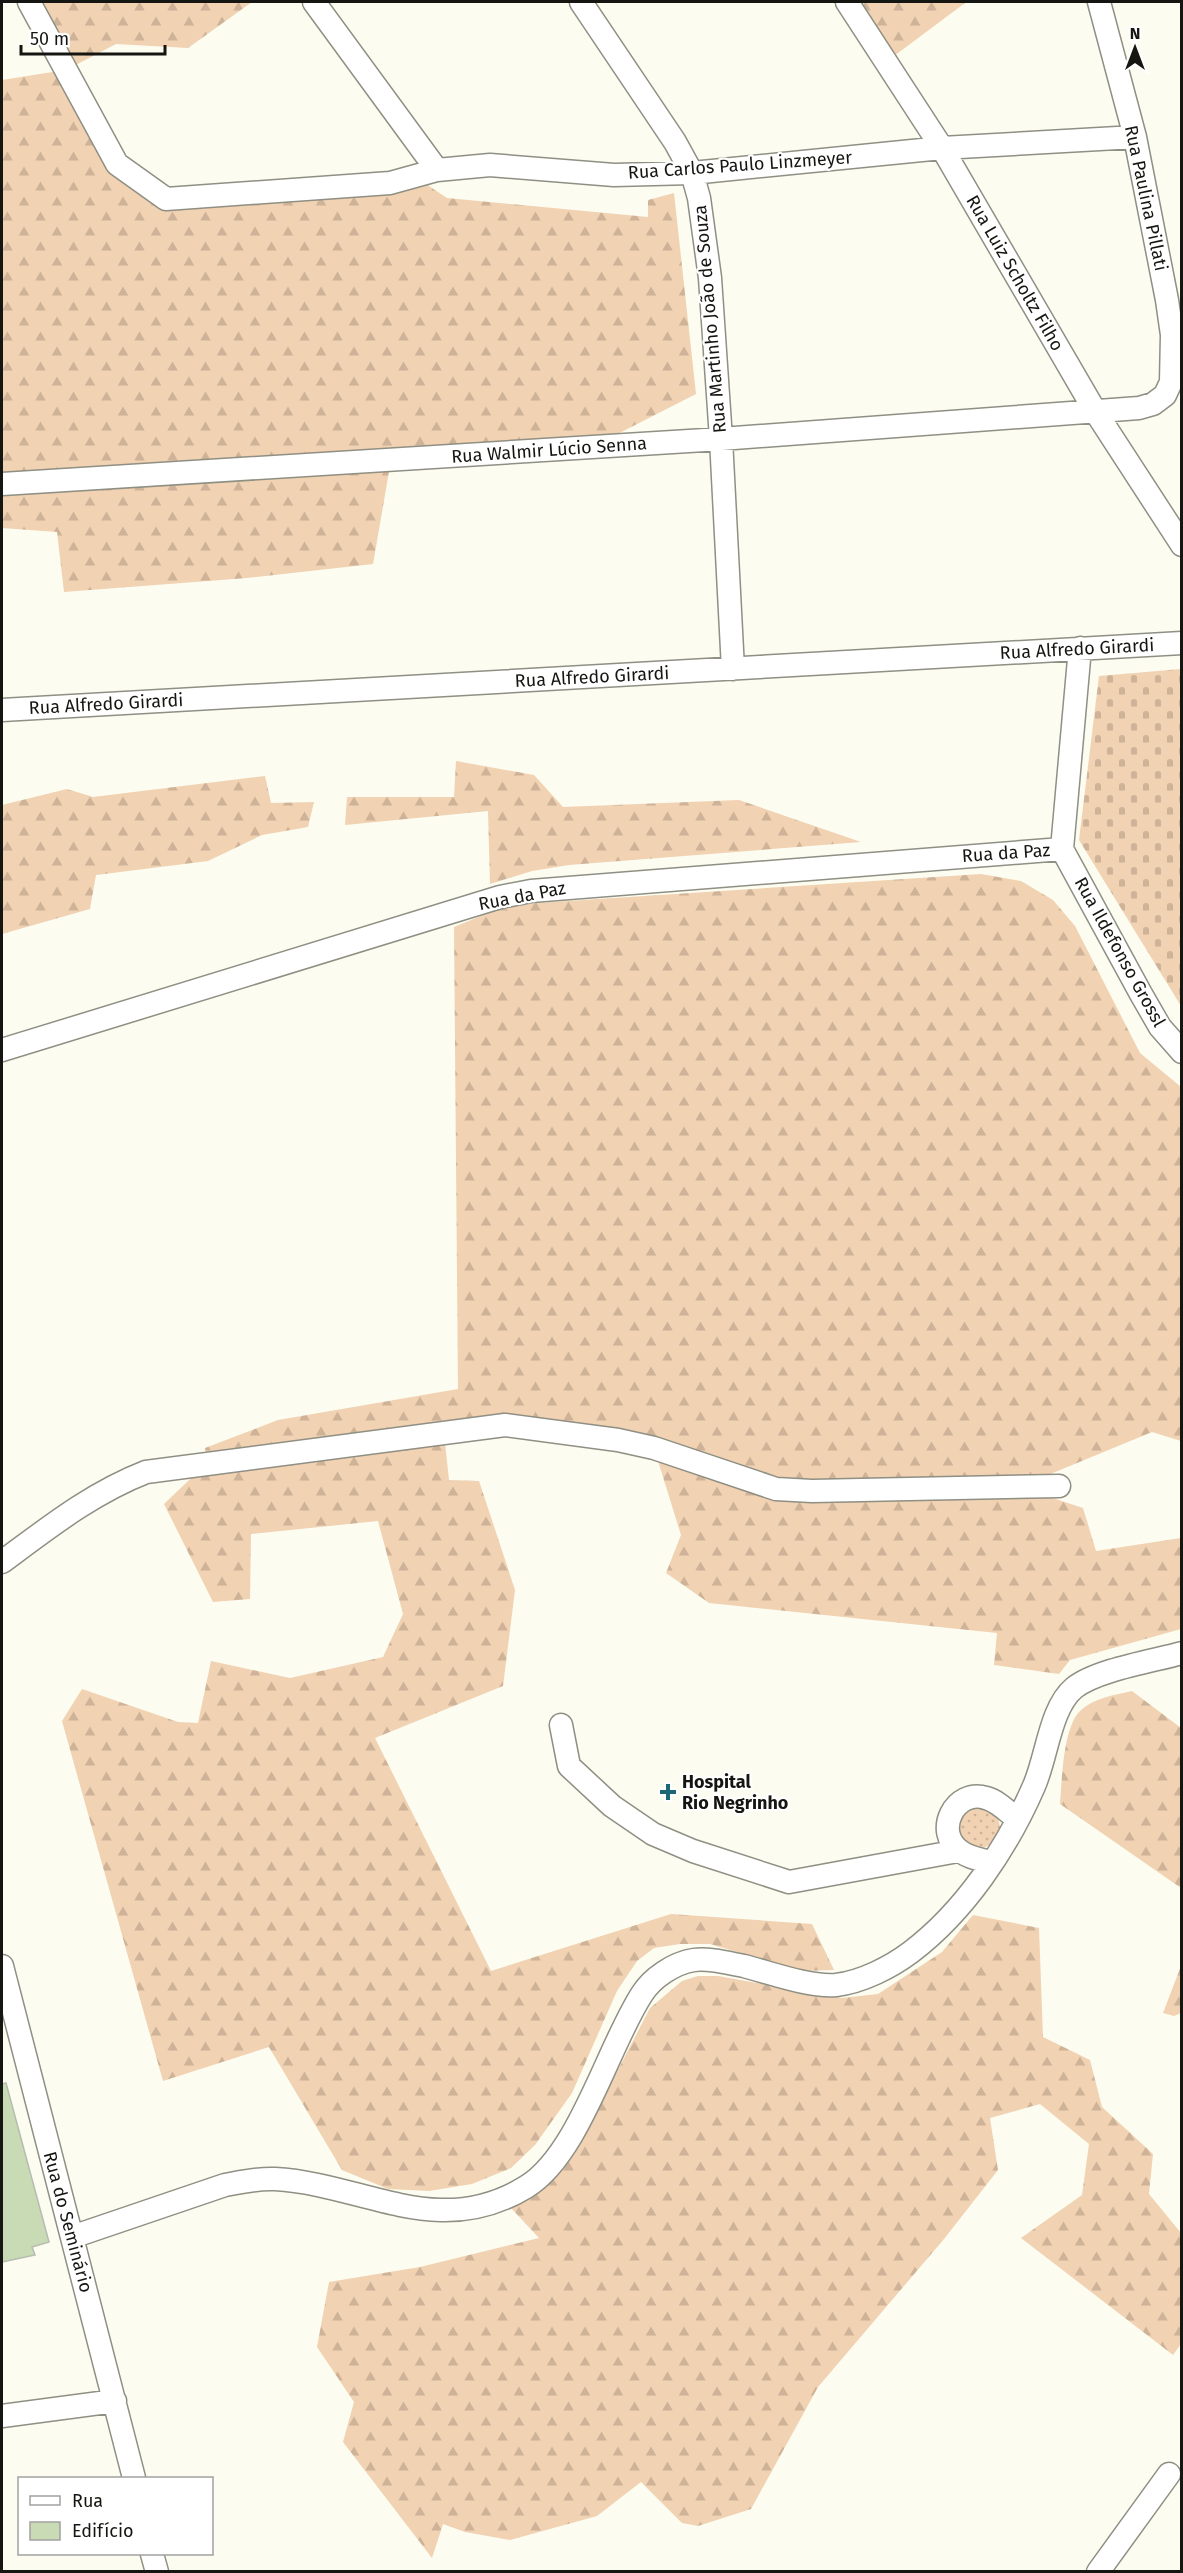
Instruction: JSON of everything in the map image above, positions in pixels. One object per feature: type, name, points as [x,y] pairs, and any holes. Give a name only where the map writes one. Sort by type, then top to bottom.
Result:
[{"type":"street","name":"Rua Carlos Paulo Linzmeyer","points":[[29,2],[117,164],[166,199],[390,183],[437,170],[490,165],[614,175],[692,173],[942,148],[1135,137]]},
{"type":"street","points":[[314,2],[437,170]]},
{"type":"street","name":"Rua Martinho João de Souza","points":[[581,2],[675,142],[692,173],[705,234],[721,439],[732,669]]},
{"type":"street","name":"Rua Luiz Scholtz Filho","points":[[847,2],[942,148],[1095,411],[1182,545]]},
{"type":"street","name":"Rua Paulina Pillati","points":[[1095,411],[1139,408],[1154,404],[1165,395],[1171,382],[1172,335],[1135,137],[1099,2]]},
{"type":"street","name":"Rua Walmir Lúcio Senna","points":[[2,484],[721,439],[1095,411]]},
{"type":"street","name":"Rua Alfredo Girardi","points":[[2,710],[1182,644]]},
{"type":"street","points":[[1062,849],[1080,648]]},
{"type":"street","name":"Rua da Paz","points":[[2,1050],[500,897],[531,891],[1062,849]]},
{"type":"street","name":"Rua Ildefonso Grossl","points":[[1062,849],[1160,1027],[1182,1052]]},
{"type":"street","points":[[2,1562],[84,1503],[118,1483],[146,1472],[505,1425],[534,1427],[654,1448],[776,1489],[812,1491],[1059,1486]]},
{"type":"street","points":[[72,2237],[225,2186],[251,2180],[273,2178],[302,2182],[424,2210],[450,2211],[475,2208],[501,2200],[529,2186],[549,2167],[567,2144],[643,1992],[664,1972],[694,1960],[724,1962],[819,1984],[836,1985],[857,1980],[908,1954],[941,1928],[965,1899],[1008,1838],[1041,1770],[1062,1702],[1072,1690],[1087,1679],[1182,1653]]},
{"type":"street","points":[[561,1725],[569,1766],[612,1806],[652,1834],[693,1851],[789,1882],[958,1851],[991,1862]]},
{"type":"street","points":[[958,1851],[952,1843],[948,1823],[956,1805],[964,1800],[984,1797],[1017,1819]]},
{"type":"street","name":"Rua do Seminário","points":[[2,1966],[134,2477]]},
{"type":"street","points":[[2,2416],[115,2401]]},
{"type":"street","points":[[1098,2571],[1169,2474]]},
{"type":"street","points":[[153,2555],[157,2571]]},
{"type":"green space","points":[[29,2],[252,2],[188,48],[116,44],[66,70],[117,164],[166,199],[423,174],[429,186],[447,198],[648,217],[648,200],[674,193],[696,394],[590,448],[391,460],[373,564],[247,578],[64,592],[57,532],[2,528],[2,80],[65,70]]},
{"type":"green space","points":[[847,2],[965,2],[965,3],[886,62]]},
{"type":"green space","points":[[1182,669],[1181,1006],[1079,840],[1099,676]]},
{"type":"green space","points":[[456,761],[534,775],[563,807],[739,800],[861,842],[569,865],[532,871],[490,884],[488,811],[345,825],[347,797],[454,797]]},
{"type":"green space","points":[[265,776],[271,803],[314,802],[308,827],[262,835],[208,861],[96,875],[90,909],[2,934],[2,805],[67,789],[93,797]]},
{"type":"green space","points":[[981,874],[1021,881],[1053,900],[1075,926],[1140,1053],[1181,1087],[1181,1441],[1152,1432],[1019,1487],[1083,1508],[1096,1551],[1181,1538],[1181,1629],[1070,1660],[1059,1674],[994,1665],[997,1633],[709,1603],[666,1573],[681,1535],[654,1448],[618,1440],[444,1434],[449,1480],[479,1481],[515,1590],[503,1686],[375,1738],[491,1971],[671,1914],[812,1924],[834,1970],[801,1971],[710,1944],[680,1944],[654,1948],[637,1961],[617,1991],[572,2093],[535,2145],[511,2168],[472,2184],[429,2191],[388,2189],[342,2170],[269,2047],[163,2081],[62,1721],[82,1689],[178,1722],[198,1723],[211,1661],[290,1678],[383,1657],[403,1614],[378,1521],[251,1534],[250,1599],[213,1602],[164,1504],[207,1463],[205,1448],[278,1420],[458,1389],[454,927],[503,907],[537,903]]},
{"type":"green space","points":[[1132,1691],[1181,1728],[1181,1888],[1060,1804],[1064,1754],[1070,1728],[1075,1718],[1081,1710],[1092,1703]]},
{"type":"green space","points":[[973,1805],[993,1810],[1000,1829],[999,1835],[992,1843],[978,1849],[960,1839],[957,1819]]},
{"type":"green space","points":[[973,1915],[1039,1928],[1043,2037],[1090,2060],[1102,2107],[1153,2154],[1149,2194],[1181,2233],[1181,2344],[1173,2355],[1021,2238],[1082,2195],[1089,2144],[1040,2104],[990,2118],[998,2170],[944,2239],[818,2387],[751,2509],[698,2526],[682,2523],[641,2482],[597,2516],[510,2540],[465,2532],[443,2524],[432,2558],[343,2442],[354,2402],[317,2347],[329,2282],[420,2267],[539,2238],[511,2208],[541,2191],[559,2174],[578,2147],[650,2008],[682,1981],[698,1976],[718,1976],[842,1998],[878,1994],[942,1952]]},
{"type":"green space","points":[[1181,1966],[1181,2013],[1174,2016],[1163,2013]]},
{"type":"building","points":[[6,2083],[49,2242],[32,2247],[35,2255],[2,2262],[2,2084]]},
{"type":"place","name":"Hospital Rio Negrinho","points":[[668,1792]]}]
